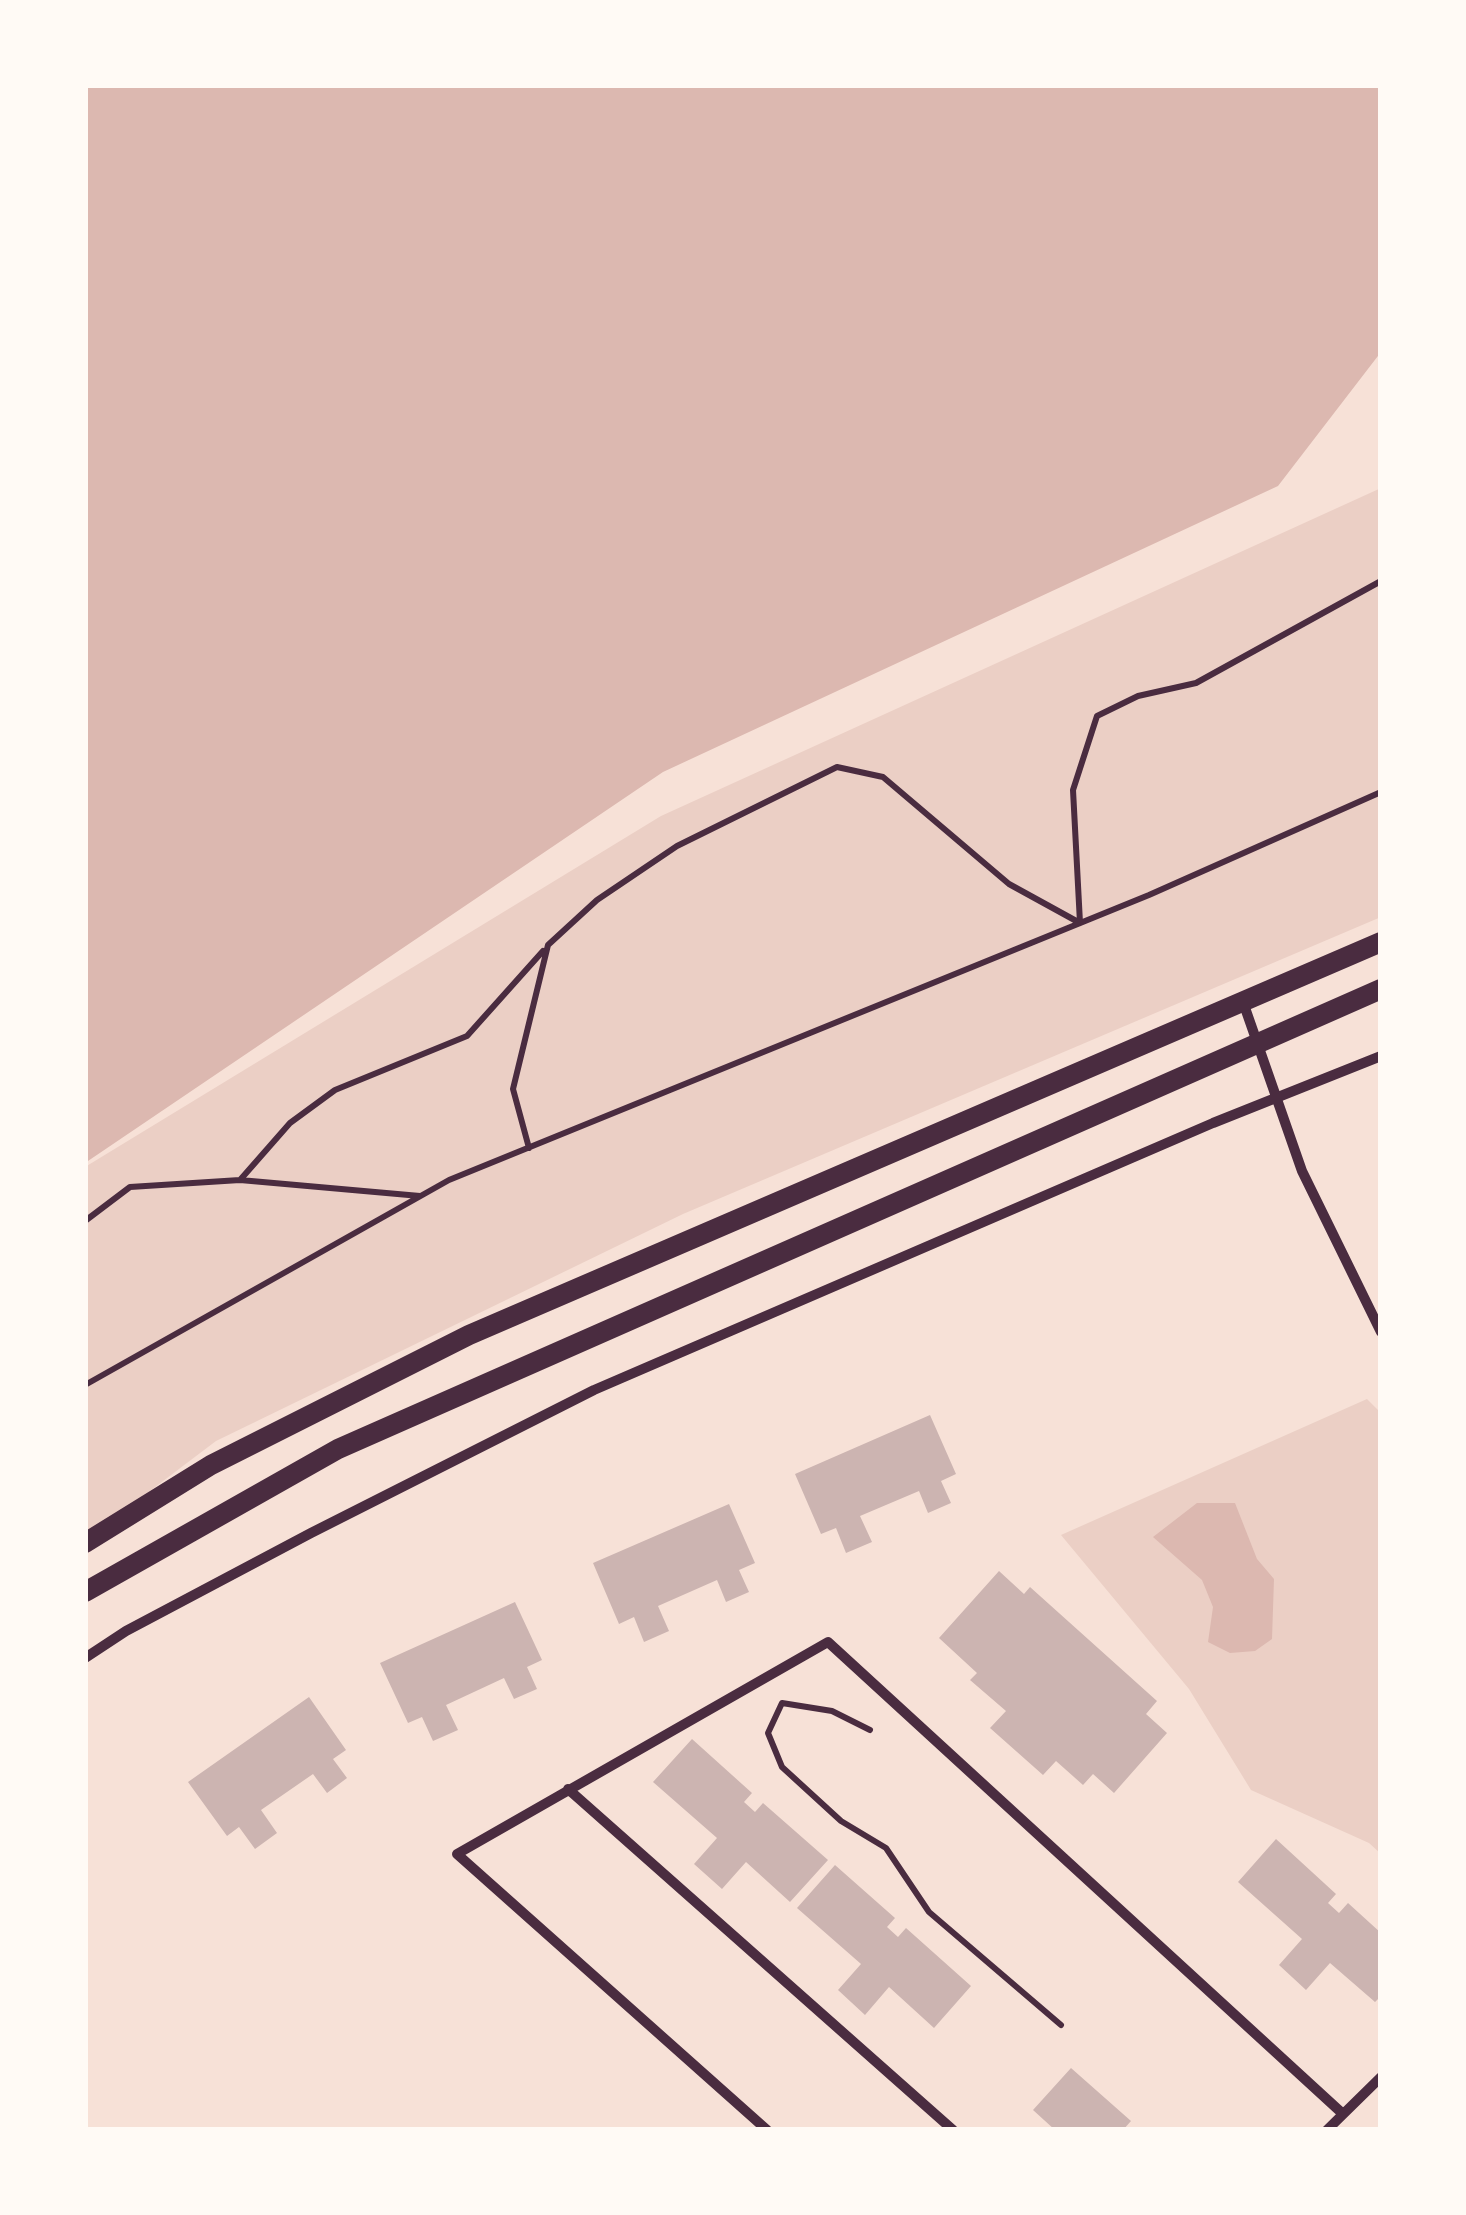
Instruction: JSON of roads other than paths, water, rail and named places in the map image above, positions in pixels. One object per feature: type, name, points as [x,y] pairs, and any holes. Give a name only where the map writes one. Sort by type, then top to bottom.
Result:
[{"type":"main road","points":[[85,1543],[212,1465],[469,1335],[1381,942]]},
{"type":"main road","points":[[85,1592],[338,1449],[1381,989]]},
{"type":"street","points":[[1243,1001],[1302,1170],[1381,1332]]},
{"type":"street","points":[[85,1658],[126,1631],[311,1533],[594,1390],[1213,1123],[1278,1101],[1381,1056]]},
{"type":"street","points":[[767,2130],[457,1854],[828,1642],[1344,2114]]},
{"type":"street","points":[[568,1789],[953,2130]]},
{"type":"street","points":[[1327,2130],[1381,2077]]}]
